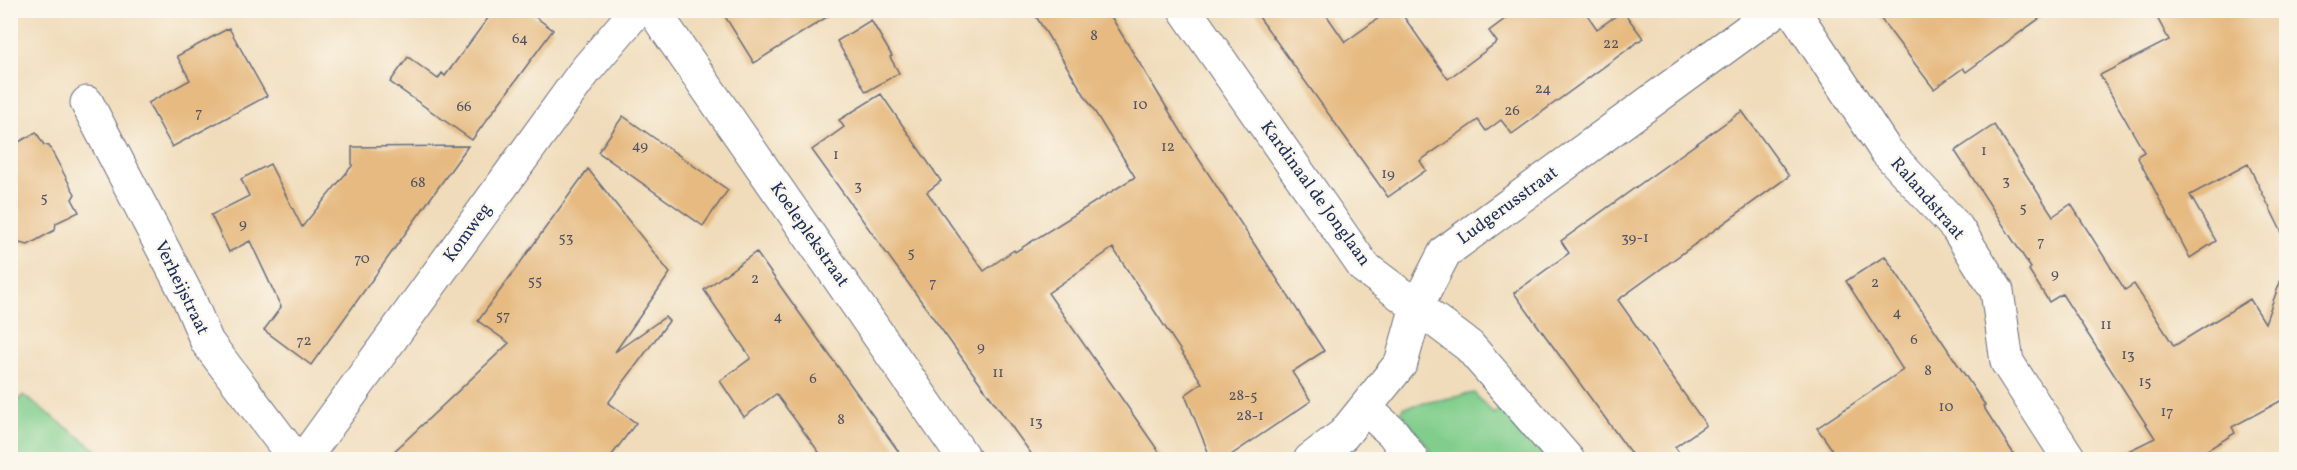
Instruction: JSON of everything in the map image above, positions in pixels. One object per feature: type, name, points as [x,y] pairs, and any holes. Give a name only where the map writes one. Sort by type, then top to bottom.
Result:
[{"type":"street","name":"Komweg","points":[[303,459],[585,71],[638,10]]},
{"type":"street","name":"Koeleplekstraat","points":[[653,10],[965,459]]},
{"type":"street","name":"Kardinaal de Jonglaan","points":[[1185,10],[1364,267],[1469,346],[1568,459]]},
{"type":"street","name":"Ludgerusstraat","points":[[1310,459],[1343,435],[1401,363],[1417,306],[1445,252],[1776,10]]},
{"type":"street","name":"Ralandstraat","points":[[1793,10],[1886,151],[1957,228],[1997,291],[2007,362],[2070,459]]},
{"type":"street","name":"Verheijstraat","points":[[87,103],[189,299],[207,342],[296,459]]},
{"type":"street","points":[[1365,408],[1393,433],[1412,459]]},
{"type":"green space","points":[[1474,393],[1494,414],[1501,406],[1547,459],[1437,459],[1401,412],[1405,407]]},
{"type":"green space","points":[[23,395],[109,459],[11,459],[11,411]]},
{"type":"building","points":[[494,10],[526,10],[553,30],[472,140],[390,82],[408,57],[438,79],[442,73],[445,76]]},
{"type":"building","points":[[721,10],[838,10],[754,63]]},
{"type":"building","points":[[1032,10],[1107,10],[1189,144],[1324,351],[1292,372],[1311,401],[1225,459],[1211,459],[1185,395],[1202,383],[1113,248],[1048,293],[1164,459],[1035,459],[812,150],[844,127],[839,120],[881,94],[941,181],[927,192],[984,271],[1014,250],[1015,252],[1135,177]]},
{"type":"building","points":[[1254,10],[1323,10],[1345,42],[1390,10],[1399,10],[1448,79],[1497,42],[1489,31],[1517,10],[1584,10],[1597,29],[1623,11],[1643,38],[1512,134],[1501,120],[1486,131],[1478,120],[1420,161],[1426,170],[1388,197]]},
{"type":"building","points":[[1874,10],[2051,10],[1966,72],[1963,68],[1934,89]]},
{"type":"building","points":[[2153,10],[2279,10],[2286,25],[2286,241],[2248,164],[2190,195],[2216,241],[2190,258],[2137,156],[2144,152],[2100,75],[2169,40]]},
{"type":"building","points":[[871,20],[899,73],[866,92],[837,41]]},
{"type":"building","points":[[229,28],[267,96],[172,147],[148,103],[190,80],[177,56]]},
{"type":"building","points":[[1742,111],[1789,176],[1618,300],[1706,425],[1675,447],[1684,459],[1635,459],[1514,293],[1569,253],[1561,241]]},
{"type":"building","points":[[623,116],[728,190],[703,226],[598,152]]},
{"type":"building","points":[[1994,125],[2053,216],[2071,204],[2125,290],[2134,284],[2174,346],[2250,299],[2265,323],[2283,274],[2286,275],[2286,398],[2232,427],[2235,433],[2193,459],[2112,459],[2155,438],[2062,294],[2049,302],[2029,270],[2031,268],[1955,151]]},
{"type":"building","points":[[36,132],[44,145],[49,146],[75,194],[72,199],[79,212],[56,223],[55,230],[28,245],[10,241],[10,147]]},
{"type":"building","points":[[468,146],[311,365],[264,330],[281,307],[250,241],[229,252],[211,215],[249,196],[241,179],[270,164],[302,227],[352,166],[352,147]]},
{"type":"building","points":[[588,169],[670,273],[615,352],[665,317],[669,321],[608,403],[636,423],[609,459],[386,459],[509,343],[478,321]]},
{"type":"building","points":[[756,252],[904,459],[824,459],[776,394],[744,417],[720,381],[751,358],[704,290]]},
{"type":"building","points":[[1885,256],[1985,405],[1983,406],[2017,459],[1839,459],[1817,428],[1903,370],[1846,281]]}]
